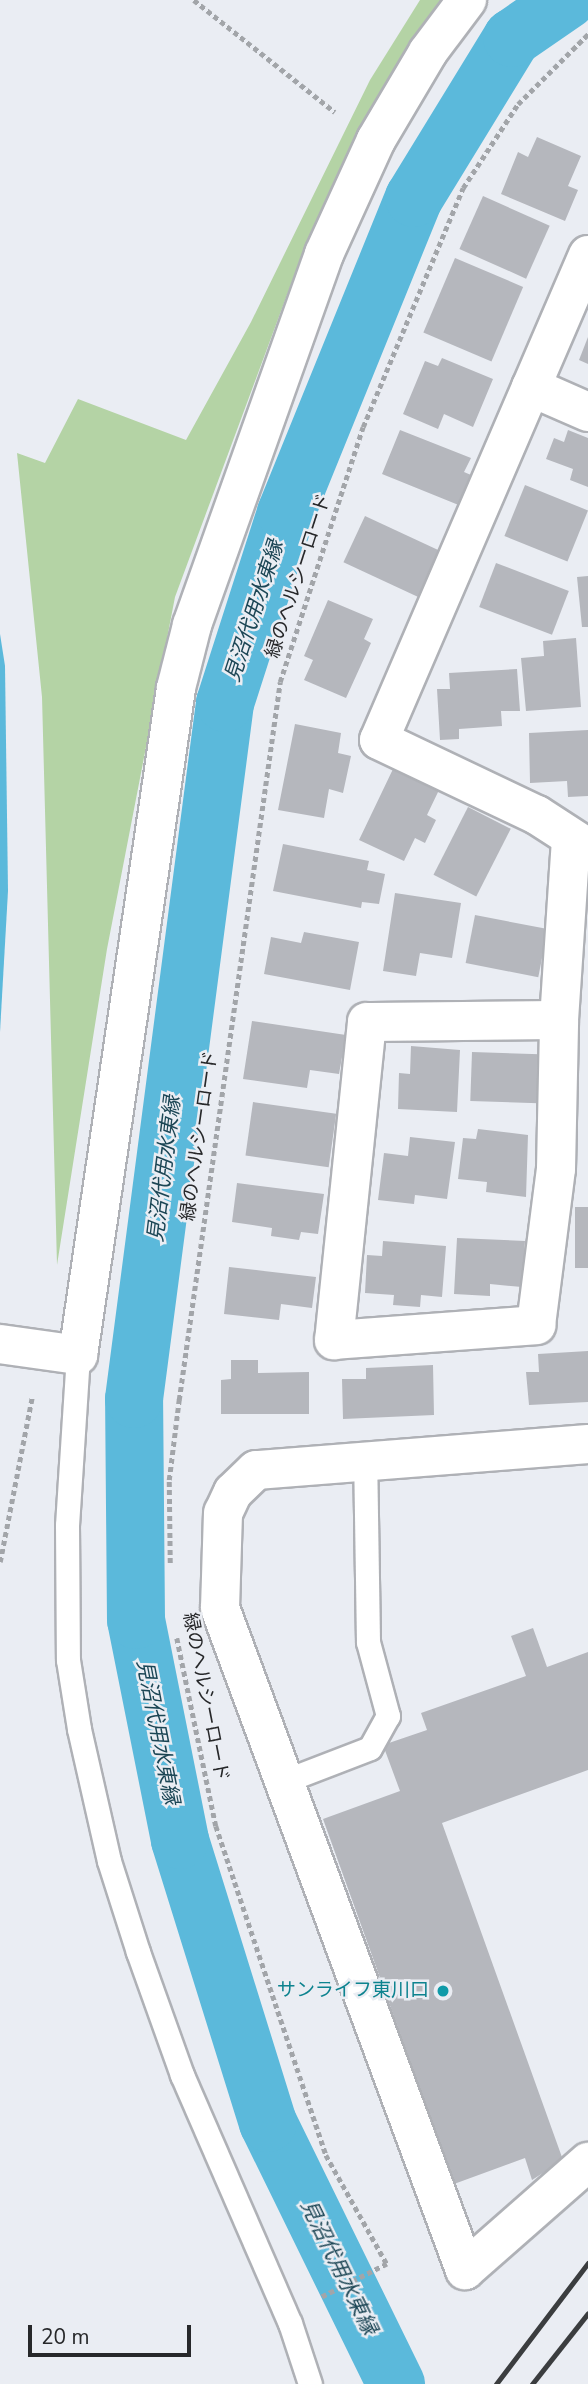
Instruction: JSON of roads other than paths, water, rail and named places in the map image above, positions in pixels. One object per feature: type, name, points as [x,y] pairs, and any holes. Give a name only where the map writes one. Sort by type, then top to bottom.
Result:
[{"type":"street","points":[[31,1348],[192,625],[324,254],[376,140],[428,52],[467,0]]},
{"type":"street","points":[[559,1020],[367,1022],[334,1340],[536,1325],[572,1168],[559,1020],[580,843],[537,815],[379,740],[588,255]]},
{"type":"street","points":[[531,387],[588,412]]},
{"type":"street","points":[[588,1444],[256,1470],[233,1492],[223,1513],[220,1608],[282,1782],[465,2270],[588,2162]]},
{"type":"lane","points":[[31,1348],[67,1525],[68,1633],[82,1742],[109,1861],[182,2075],[290,2323],[310,2384]]},
{"type":"lane","points":[[282,1782],[370,1748],[388,1716],[368,1642],[365,1460]]},
{"type":"water","points":[[0,634],[5,666],[8,891],[0,1032]]},
{"type":"waterway","name":"見沼代用水東縁","points":[[396,2384],[268,2123],[180,1840],[136,1620],[134,1399],[225,703],[286,513],[414,198],[512,38],[567,0]]},
{"type":"railway","points":[[496,2384],[588,2263]]},
{"type":"railway","points":[[532,2384],[588,2313]]},
{"type":"place","name":"サンライフ東川口","points":[[443,1991]]}]
